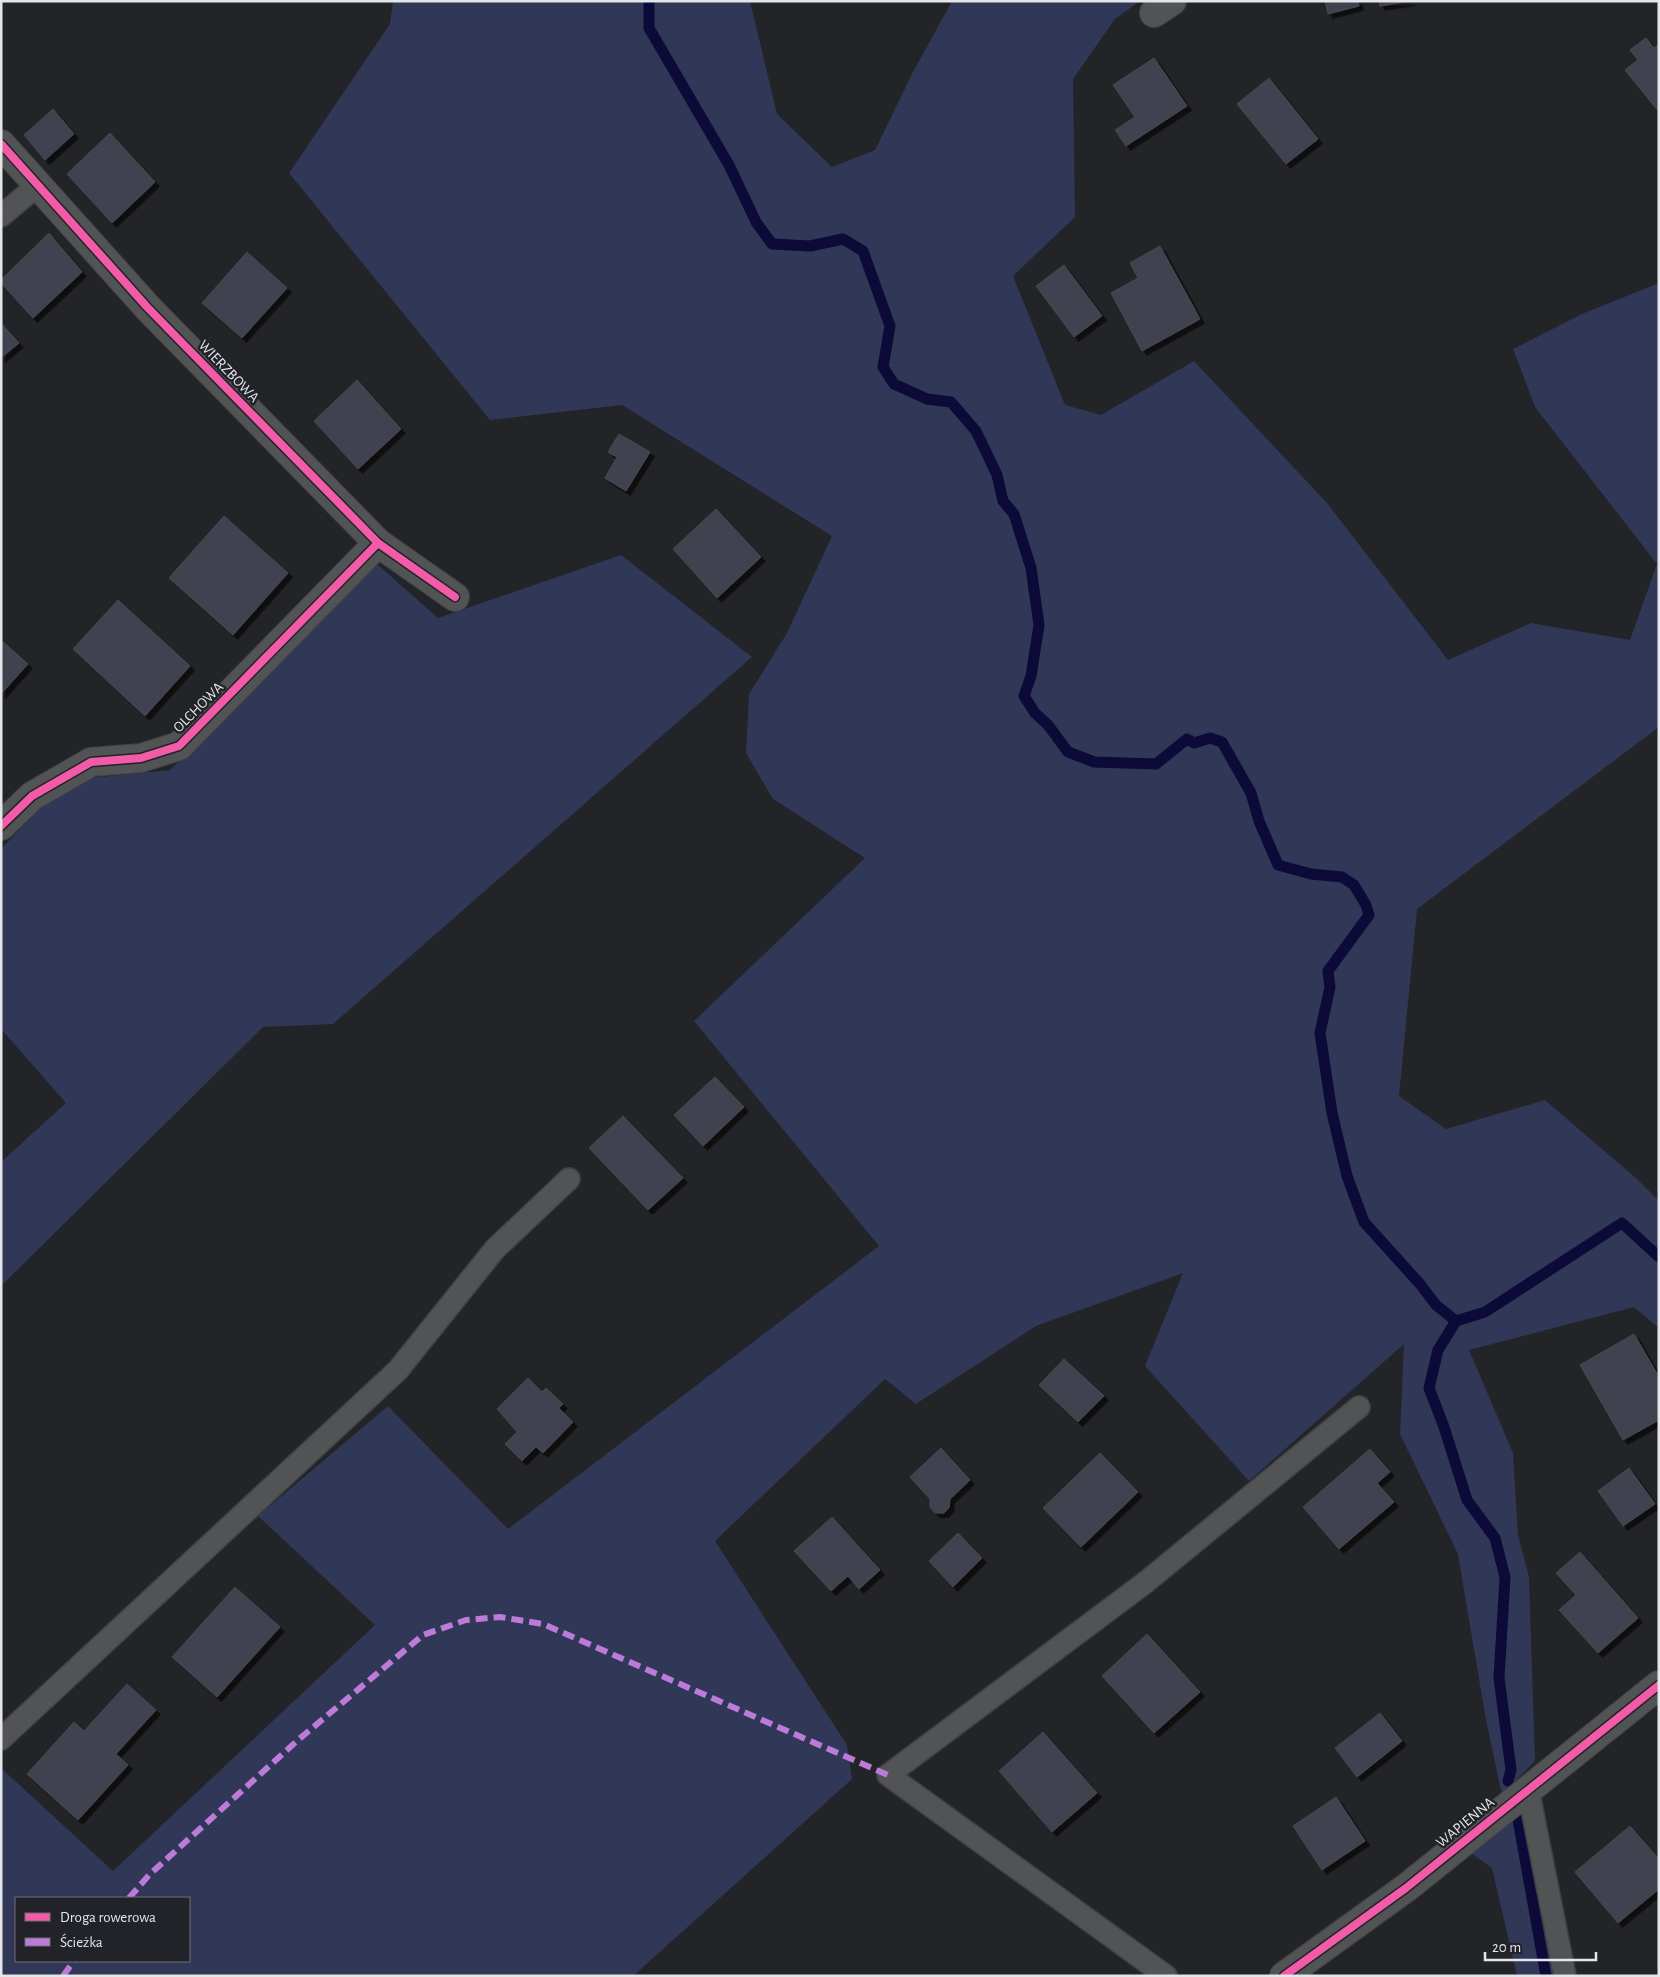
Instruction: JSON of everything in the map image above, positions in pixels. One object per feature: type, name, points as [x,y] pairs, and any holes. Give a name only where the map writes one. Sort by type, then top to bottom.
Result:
[{"type":"street","name":"WIERZBOWA","points":[[1,144],[148,308],[378,544],[455,597]]},
{"type":"street","name":"OLCHOWA","points":[[1,826],[32,796],[91,762],[140,758],[179,746],[378,544]]},
{"type":"street","name":"WAPIENNA","points":[[1284,1976],[1406,1888],[1659,1685]]},
{"type":"lane","points":[[1,216],[38,185]]},
{"type":"lane","points":[[1,1739],[398,1370],[496,1249],[569,1179]]},
{"type":"lane","points":[[1166,1976],[888,1775],[1146,1582],[1359,1407]]},
{"type":"lane","points":[[1528,1789],[1565,1976]]},
{"type":"shaded area","points":[[393,1],[750,1],[777,114],[832,167],[875,150],[913,72],[952,1],[1140,1],[1115,19],[1073,79],[1075,217],[1013,276],[1065,405],[1101,415],[1194,361],[1327,503],[1448,660],[1531,623],[1630,640],[1657,564],[1535,407],[1513,349],[1582,314],[1659,283],[1659,727],[1417,909],[1399,1096],[1446,1129],[1545,1100],[1636,1178],[1659,1201],[1659,1328],[1634,1307],[1469,1350],[1513,1453],[1518,1535],[1529,1577],[1535,1761],[1502,1795],[1486,1720],[1458,1554],[1400,1434],[1404,1344],[1249,1481],[1145,1366],[1183,1273],[1036,1326],[916,1404],[885,1379],[715,1541],[847,1745],[852,1779],[633,1976],[1,1976],[1,1768],[113,1871],[375,1625],[258,1516],[388,1406],[508,1529],[879,1246],[694,1021],[865,858],[773,799],[746,753],[749,694],[787,633],[832,536],[622,405],[490,420],[289,173],[390,24]]},
{"type":"shaded area","points":[[621,555],[752,657],[333,1024],[263,1027],[1,1286],[1,1162],[66,1103],[1,1029],[1,849],[39,809],[90,778],[170,770],[377,564],[438,618]]},
{"type":"shaded area","points":[[1524,1810],[1557,1976],[1517,1976],[1492,1868],[1469,1852]]},
{"type":"building","points":[[1325,1],[1358,1],[1359,6],[1328,14]]},
{"type":"building","points":[[1379,1],[1411,1],[1380,6]]},
{"type":"building","points":[[1646,38],[1654,48],[1659,44],[1659,112],[1625,70],[1638,60],[1630,50]]},
{"type":"building","points":[[1154,58],[1187,106],[1126,146],[1115,130],[1135,117],[1113,85]]},
{"type":"building","points":[[1269,78],[1318,139],[1286,164],[1237,104]]},
{"type":"building","points":[[53,109],[74,134],[45,160],[24,135]]},
{"type":"building","points":[[110,133],[155,182],[112,223],[67,174]]},
{"type":"building","points":[[49,233],[82,272],[33,318],[1,283],[1,280]]},
{"type":"building","points":[[1160,246],[1200,319],[1142,351],[1111,293],[1138,278],[1130,263]]},
{"type":"building","points":[[247,252],[287,288],[242,338],[202,303]]},
{"type":"building","points":[[1064,265],[1102,316],[1074,337],[1036,286]]},
{"type":"building","points":[[1,323],[19,343],[1,358]]},
{"type":"building","points":[[357,380],[401,429],[358,469],[314,421]]},
{"type":"building","points":[[619,434],[650,452],[626,491],[605,478],[617,457],[608,452]]},
{"type":"building","points":[[716,509],[761,557],[717,598],[673,549]]},
{"type":"building","points":[[224,516],[288,573],[233,635],[169,578]]},
{"type":"building","points":[[118,600],[190,666],[145,716],[73,649]]},
{"type":"building","points":[[1,640],[28,664],[1,694]]},
{"type":"building","points":[[715,1077],[744,1107],[703,1146],[674,1115]]},
{"type":"building","points":[[623,1116],[683,1178],[648,1210],[589,1148]]},
{"type":"building","points":[[1634,1334],[1659,1377],[1659,1420],[1623,1440],[1580,1365]]},
{"type":"building","points":[[1064,1359],[1104,1396],[1078,1422],[1039,1385]]},
{"type":"building","points":[[528,1378],[542,1392],[546,1388],[563,1404],[559,1408],[573,1422],[543,1453],[536,1447],[522,1461],[505,1444],[517,1432],[497,1409]]},
{"type":"building","points":[[941,1448],[970,1480],[950,1499],[949,1508],[944,1513],[935,1513],[930,1507],[930,1499],[910,1477]]},
{"type":"building","points":[[1370,1449],[1390,1472],[1377,1483],[1394,1502],[1339,1549],[1303,1507]]},
{"type":"building","points":[[1100,1453],[1138,1492],[1081,1547],[1043,1508]]},
{"type":"building","points":[[1629,1468],[1655,1504],[1623,1526],[1598,1491]]},
{"type":"building","points":[[832,1517],[880,1570],[859,1589],[848,1576],[831,1591],[794,1551]]},
{"type":"building","points":[[958,1533],[982,1558],[953,1587],[929,1561]]},
{"type":"building","points":[[1580,1552],[1638,1618],[1598,1653],[1559,1610],[1576,1595],[1556,1573]]},
{"type":"building","points":[[235,1587],[280,1627],[217,1697],[172,1657]]},
{"type":"building","points":[[1147,1634],[1200,1692],[1154,1733],[1102,1676]]},
{"type":"building","points":[[127,1684],[156,1710],[116,1754],[128,1765],[78,1820],[27,1774],[74,1722],[84,1731]]},
{"type":"building","points":[[1380,1713],[1402,1741],[1357,1777],[1335,1748]]},
{"type":"building","points":[[1043,1732],[1097,1793],[1052,1832],[999,1771]]},
{"type":"building","points":[[1336,1797],[1365,1841],[1322,1870],[1293,1826]]},
{"type":"building","points":[[1630,1826],[1659,1859],[1659,1889],[1618,1923],[1575,1872]]},
{"type":"waterway","points":[[649,1],[649,28],[729,165],[756,222],[772,244],[810,246],[843,239],[863,251],[890,326],[883,367],[894,384],[927,399],[951,402],[976,431],[997,475],[1003,501],[1014,514],[1031,568],[1039,625],[1031,676],[1024,696],[1035,713],[1048,725],[1068,752],[1094,762],[1156,764],[1187,739],[1194,743],[1210,738],[1222,742],[1251,793],[1259,821],[1278,865],[1311,874],[1342,877],[1354,885],[1366,905],[1369,915],[1328,971],[1330,987],[1320,1033],[1332,1113],[1347,1176],[1364,1222],[1420,1284],[1436,1305],[1456,1321],[1485,1312],[1622,1223],[1659,1257]]},
{"type":"waterway","points":[[1456,1321],[1438,1350],[1429,1388],[1444,1427],[1467,1500],[1495,1538],[1505,1577],[1499,1678],[1511,1770],[1508,1781]]},
{"type":"waterway","points":[[1517,1814],[1546,1976]]},
{"type":"marked path","points":[[130,1897],[149,1875],[298,1740],[423,1635],[466,1620],[500,1617],[543,1624],[888,1775]]},
{"type":"marked path","points":[[63,1976],[73,1962]]},
{"type":"cycle path","points":[[1,144],[148,308],[378,543],[455,597]]},
{"type":"cycle path","points":[[1,826],[32,796],[91,762],[141,758],[179,746],[378,543]]},
{"type":"cycle path","points":[[1284,1976],[1406,1888],[1659,1685]]}]
